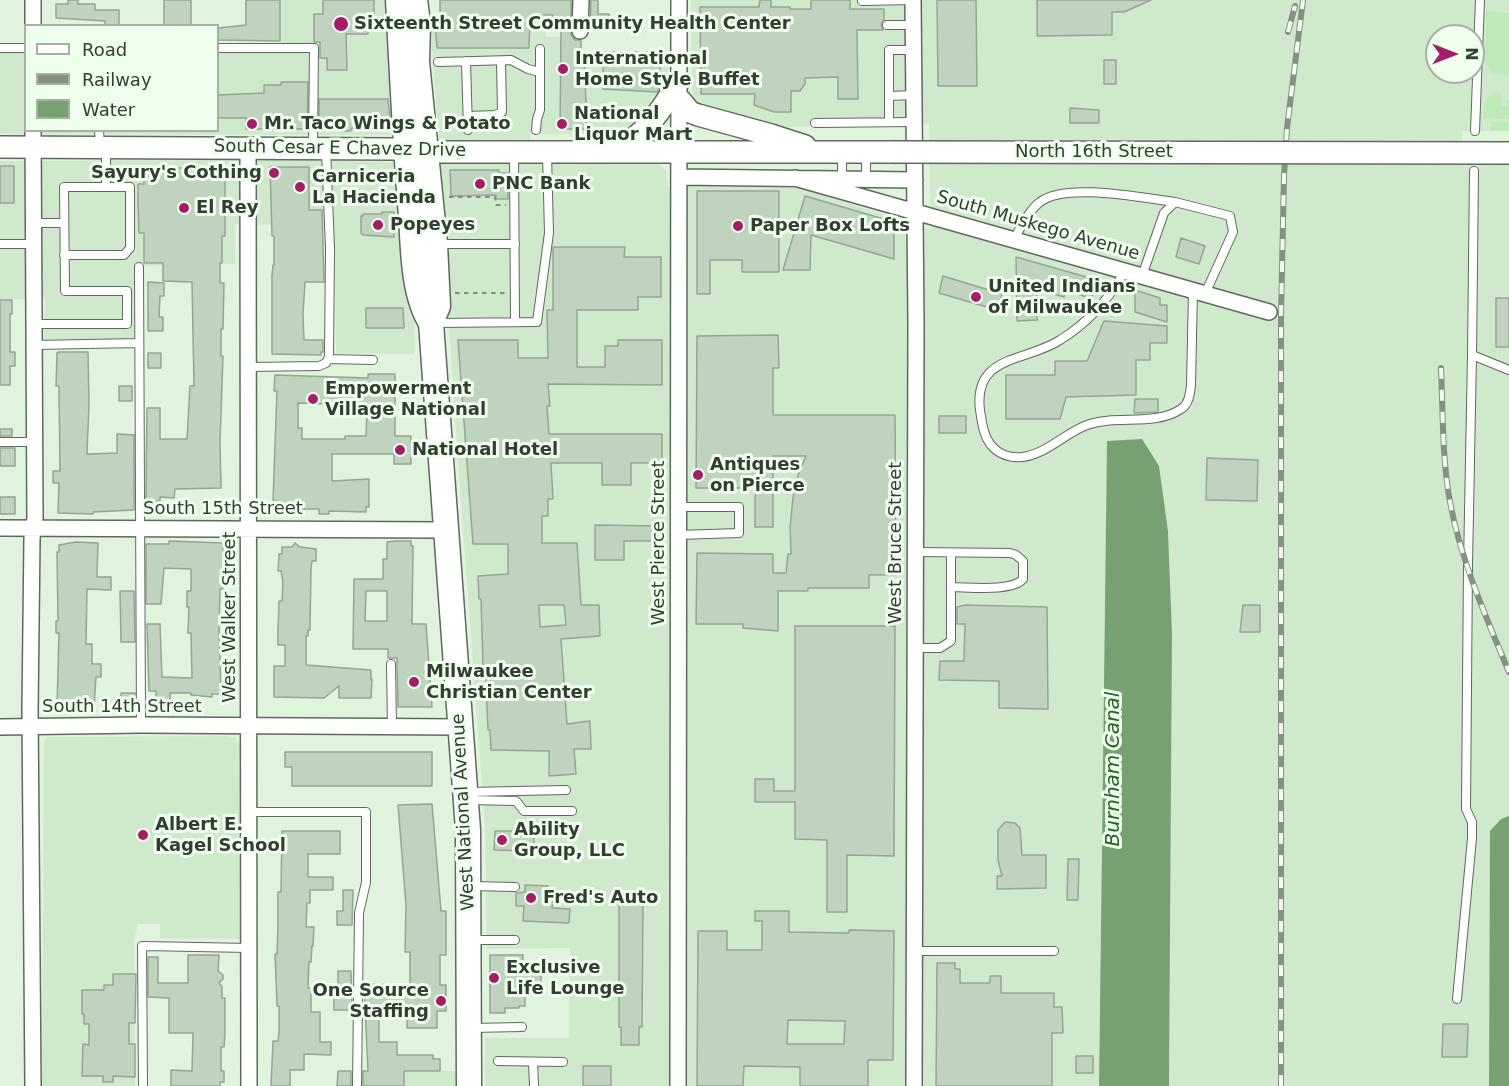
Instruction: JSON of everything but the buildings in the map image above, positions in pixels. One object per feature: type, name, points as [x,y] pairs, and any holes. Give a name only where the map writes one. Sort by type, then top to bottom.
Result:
[{"type":"main road","name":"West National Avenue","points":[[398,0],[419,62]]},
{"type":"main road","name":"West National Avenue","points":[[415,0],[419,62],[416,151],[424,244],[438,306],[431,323],[466,796],[469,886],[469,1086]]},
{"type":"main road","points":[[613,151],[631,143],[679,91],[690,112],[698,116],[832,154]]},
{"type":"main road","name":"South Cesar E Chavez Drive","points":[[0,147],[33,139],[248,148],[416,151],[680,151]]},
{"type":"main road","name":"North 16th Street","points":[[680,151],[832,154],[1509,153]]},
{"type":"street","points":[[33,0],[33,24]]},
{"type":"street","points":[[580,31],[581,0]]},
{"type":"street","name":"West Pierce Street","points":[[678,1086],[679,0]]},
{"type":"street","name":"West Bruce Street","points":[[914,0],[916,212],[914,1086]]},
{"type":"street","points":[[33,139],[34,442],[30,727],[33,1086]]},
{"type":"street","name":"West Walker Street","points":[[248,148],[249,1086]]},
{"type":"street","name":"South Muskego Avenue","points":[[680,177],[915,180]]},
{"type":"street","name":"South Muskego Avenue","points":[[795,178],[1269,312]]},
{"type":"street","name":"South 15th Street","points":[[0,528],[445,530]]},
{"type":"street","name":"South 14th Street","points":[[0,727],[141,725],[460,727]]},
{"type":"lane","points":[[862,1],[914,0]]},
{"type":"lane","points":[[1475,131],[1480,0]]},
{"type":"lane","points":[[887,25],[914,25]]},
{"type":"lane","points":[[0,48],[24,48]]},
{"type":"lane","points":[[219,48],[314,48],[320,148],[330,248],[328,359],[326,363],[319,366],[249,367]]},
{"type":"lane","points":[[536,130],[540,110],[540,49]]},
{"type":"lane","points":[[890,122],[890,50],[914,50]]},
{"type":"lane","points":[[419,62],[511,60],[528,69],[540,72]]},
{"type":"lane","points":[[466,61],[468,130]]},
{"type":"lane","points":[[468,116],[495,115],[502,112],[501,61]]},
{"type":"lane","points":[[890,96],[914,95]]},
{"type":"lane","points":[[815,123],[915,122]]},
{"type":"lane","points":[[102,142],[106,187]]},
{"type":"lane","points":[[514,151],[514,322]]},
{"type":"lane","points":[[431,323],[537,322],[549,233],[547,151]]},
{"type":"lane","points":[[832,154],[842,179]]},
{"type":"lane","points":[[866,154],[866,179]]},
{"type":"lane","points":[[1457,999],[1472,838],[1472,822],[1466,809],[1474,171]]},
{"type":"lane","points":[[34,324],[127,324],[127,291],[65,291],[64,255],[64,187],[130,187],[130,248],[124,255],[64,255]]},
{"type":"lane","points":[[1013,240],[1038,203],[1052,195],[1079,191],[1175,202],[1230,216],[1233,232],[1199,292],[1191,385],[1189,399],[1183,408],[1169,415],[1088,424],[1044,450],[1025,456],[1008,457],[994,448],[988,441],[983,428],[980,405],[981,386],[988,375],[1006,360],[1035,352],[1059,341],[1080,326],[1107,299],[1125,271]]},
{"type":"lane","points":[[1142,276],[1164,213],[1175,202]]},
{"type":"lane","points":[[33,223],[64,223]]},
{"type":"lane","points":[[0,244],[34,244]]},
{"type":"lane","points":[[424,244],[515,244]]},
{"type":"lane","points":[[139,267],[141,725]]},
{"type":"lane","points":[[34,345],[139,343]]},
{"type":"lane","points":[[1472,355],[1509,370]]},
{"type":"lane","points":[[328,359],[373,360]]},
{"type":"lane","points":[[0,442],[34,442]]},
{"type":"lane","points":[[678,507],[739,507],[739,533],[678,535]]},
{"type":"lane","points":[[916,552],[1016,555],[1023,561],[1024,575],[1021,582],[1014,586],[951,587]]},
{"type":"lane","points":[[916,648],[940,648],[951,641],[951,553]]},
{"type":"lane","points":[[392,664],[392,728]]},
{"type":"lane","points":[[466,796],[566,790]]},
{"type":"lane","points":[[466,796],[516,801],[524,811],[572,812]]},
{"type":"lane","points":[[250,812],[366,812],[366,882],[359,913],[357,1086]]},
{"type":"lane","points":[[469,886],[514,887]]},
{"type":"lane","points":[[469,940],[514,940]]},
{"type":"lane","points":[[143,1086],[142,946],[250,948]]},
{"type":"lane","points":[[915,951],[1054,951]]},
{"type":"lane","points":[[469,1028],[522,1027]]},
{"type":"lane","points":[[498,1061],[562,1062]]},
{"type":"lane","points":[[533,1062],[534,1086]]},
{"type":"path","points":[[444,197],[495,197],[496,205],[500,205]]},
{"type":"path","points":[[449,294],[514,293]]},
{"type":"shaded area","points":[[281,0],[385,0],[395,127],[393,135],[0,134],[0,52],[24,52],[24,132],[219,132],[219,53],[281,53]]},
{"type":"shaded area","points":[[691,0],[1509,0],[1509,131],[1462,131],[1462,164],[1509,163],[1509,816],[1501,819],[1490,831],[1489,1086],[1169,1086],[1172,634],[1168,531],[1159,466],[1107,441],[1099,1086],[485,1086],[485,1038],[569,1038],[570,948],[487,949],[485,826],[458,461],[446,239],[430,24],[546,24],[546,37],[579,36],[579,55],[669,54],[667,91],[631,135],[530,134],[530,162],[657,163],[666,170],[668,186],[801,188],[931,230],[929,123],[785,127],[779,131],[699,108],[692,95]]},
{"type":"shaded area","points":[[1486,11],[1509,13],[1509,75],[1493,73],[1485,62]]},
{"type":"shaded area","points":[[1501,92],[1502,106],[1507,106],[1507,100],[1509,100],[1509,119],[1483,118],[1484,102],[1493,93]]},
{"type":"shaded area","points":[[1491,122],[1509,122],[1509,131],[1491,131]]},
{"type":"shaded area","points":[[0,161],[395,162],[414,322],[415,354],[336,353],[335,247],[306,246],[306,225],[235,224],[235,264],[135,266],[135,341],[44,340],[45,299],[0,299]]},
{"type":"shaded area","name":"Albert E. Kagel School","points":[[228,736],[236,738],[241,747],[243,939],[160,938],[160,924],[138,924],[134,940],[135,1086],[42,1086],[44,742],[48,737]]},
{"type":"shaded area","points":[[357,1070],[469,1071],[469,1086],[357,1086]]},
{"type":"water","name":"Burnham Canal","points":[[1142,439],[1159,466],[1168,531],[1172,634],[1169,1086],[1099,1086],[1107,441]]},
{"type":"water","points":[[1509,816],[1509,1086],[1489,1086],[1490,831],[1501,819]]},
{"type":"railway","points":[[1281,1086],[1281,315],[1287,128],[1303,0]]},
{"type":"railway","points":[[1288,32],[1295,6]]},
{"type":"railway","points":[[1441,368],[1443,435],[1450,502],[1475,588],[1509,672]]},
{"type":"place","name":"Sixteenth Street Community Health Center","points":[[341,24]]},
{"type":"place","name":"International Home Style Buffet","points":[[563,69]]},
{"type":"place","name":"Mr. Taco Wings & Potato","points":[[252,124]]},
{"type":"place","name":"National Liquor Mart","points":[[562,124]]},
{"type":"place","name":"Sayury's Cothing","points":[[274,173]]},
{"type":"place","name":"PNC Bank","points":[[480,184]]},
{"type":"place","name":"Carniceria La Hacienda","points":[[300,187]]},
{"type":"place","name":"El Rey","points":[[184,208]]},
{"type":"place","name":"Popeyes","points":[[378,225]]},
{"type":"place","name":"Paper Box Lofts","points":[[738,226]]},
{"type":"place","name":"United Indians of Milwaukee","points":[[976,297]]},
{"type":"place","name":"Empowerment Village National","points":[[313,399]]},
{"type":"place","name":"National Hotel","points":[[400,450]]},
{"type":"place","name":"Antiques on Pierce","points":[[698,475]]},
{"type":"place","name":"Milwaukee Christian Center","points":[[414,682]]},
{"type":"place","name":"Albert E. Kagel School","points":[[143,835]]},
{"type":"place","name":"Ability Group, LLC","points":[[502,840]]},
{"type":"place","name":"Fred's Auto","points":[[531,898]]},
{"type":"place","name":"Exclusive Life Lounge","points":[[494,978]]},
{"type":"place","name":"One Source Staffing","points":[[441,1001]]}]
